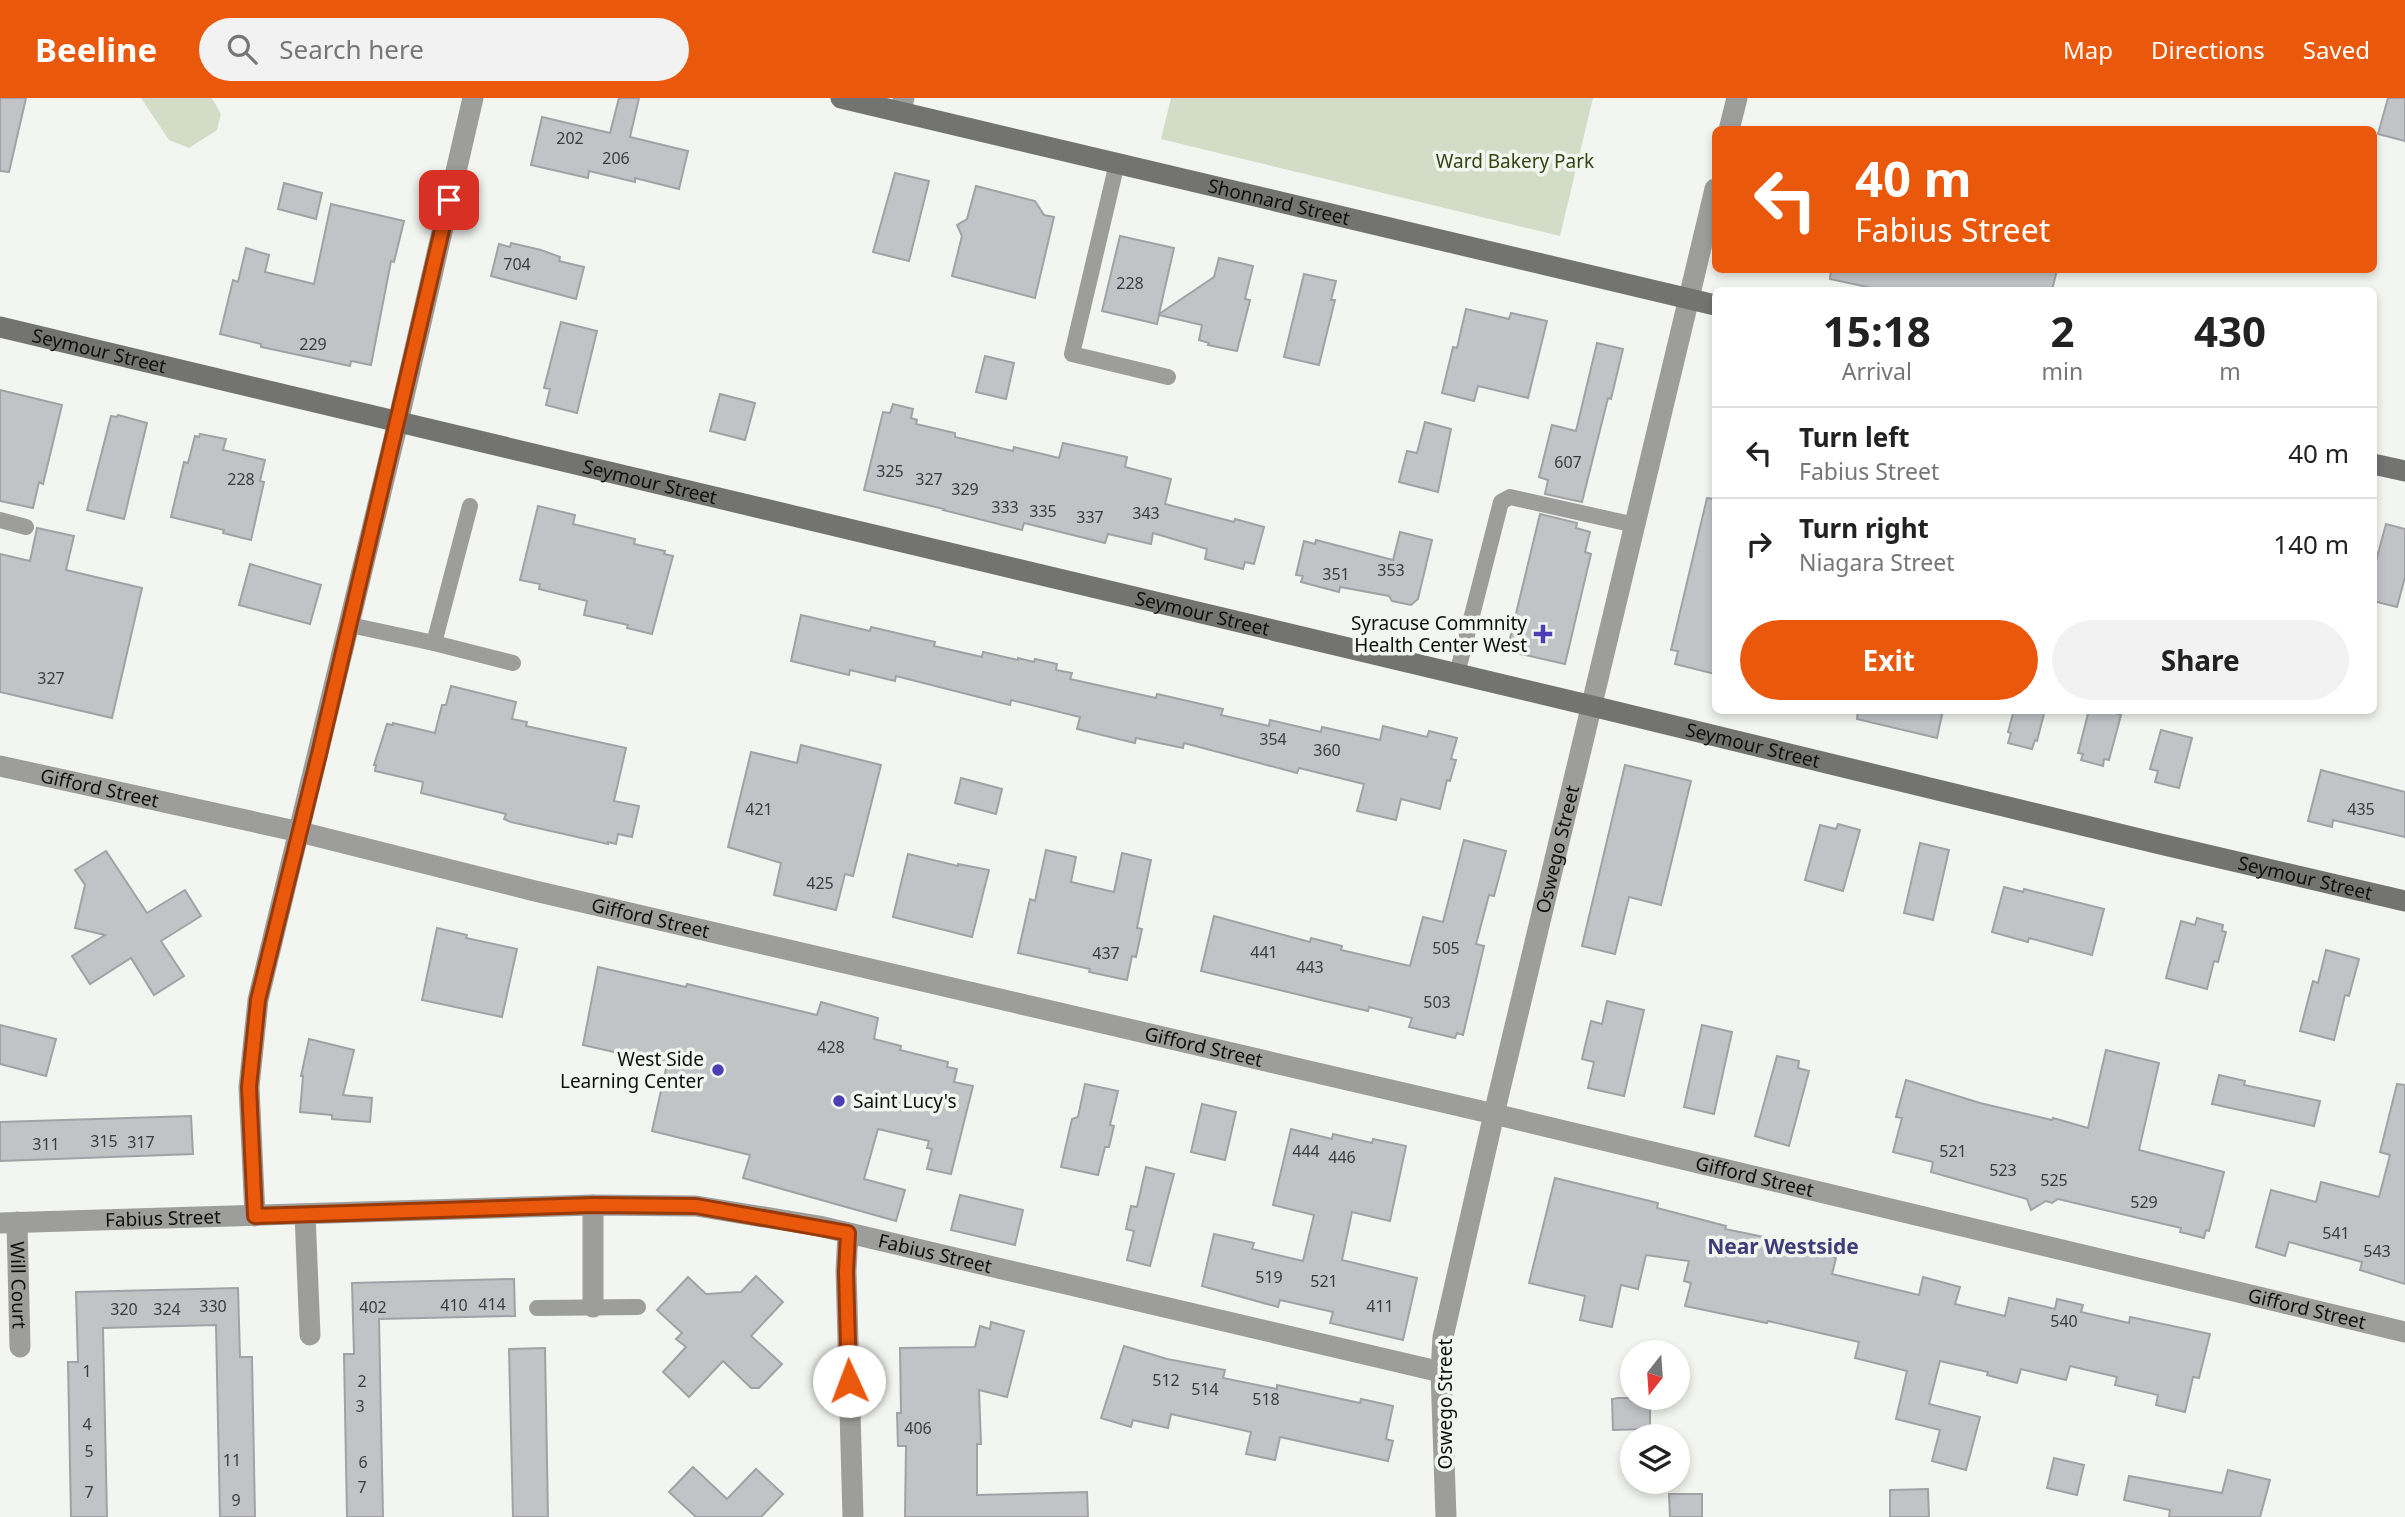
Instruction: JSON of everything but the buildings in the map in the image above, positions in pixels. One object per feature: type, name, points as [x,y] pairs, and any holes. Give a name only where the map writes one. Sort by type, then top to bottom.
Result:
[{"type":"street","points":[[255,1216],[249,1087],[258,1000],[350,625],[473,98]]},
{"type":"street","name":"Shonnard Street","points":[[841,98],[902,105],[1117,163],[1712,304]]},
{"type":"street","points":[[1730,126],[1737,98]]},
{"type":"street","name":"Oswego Street","points":[[1446,1517],[1441,1372],[1443,1337],[1493,1114],[1712,202]]},
{"type":"street","name":"Seymour Street","points":[[0,327],[2405,901]]},
{"type":"street","points":[[2377,465],[2405,471]]},
{"type":"street","name":"Gifford Street","points":[[0,766],[300,832],[535,891],[1493,1114],[2405,1332]]},
{"type":"street","points":[[593,1205],[593,1307]]},
{"type":"street","name":"Fabius Street","points":[[9,1222],[593,1205],[696,1206],[848,1233],[1441,1372]]},
{"type":"street","points":[[305,1214],[310,1335]]},
{"type":"street","name":"Will Court","points":[[9,1222],[20,1347]]},
{"type":"street","points":[[848,1233],[846,1272],[853,1517]]},
{"type":"lane","points":[[1117,163],[1072,354],[1168,377]]},
{"type":"lane","points":[[1457,674],[1497,508],[1501,502],[1510,497],[1635,525]]},
{"type":"lane","points":[[434,643],[470,506]]},
{"type":"lane","points":[[0,520],[26,527]]},
{"type":"lane","points":[[350,625],[513,663]]},
{"type":"lane","points":[[537,1308],[638,1307]]},
{"type":"green space","points":[[141,98],[212,98],[221,114],[217,130],[189,148],[169,140]]},
{"type":"green space","name":"Ward Bakery Park","points":[[1171,98],[1593,98],[1560,236],[1161,139]]},
{"type":"place","name":"Syracuse Commnity Health Center West","points":[[1543,634]]},
{"type":"place","name":"West Side Learning Center","points":[[718,1070]]},
{"type":"place","name":"Saint Lucy's","points":[[839,1101]]},
{"type":"district","name":"Near Westside","points":[[1783,1247]]},
{"type":"route","points":[[449,200],[319,754],[258,1000],[249,1087],[255,1216],[593,1205],[696,1206],[848,1233],[846,1272],[849,1381]]}]
